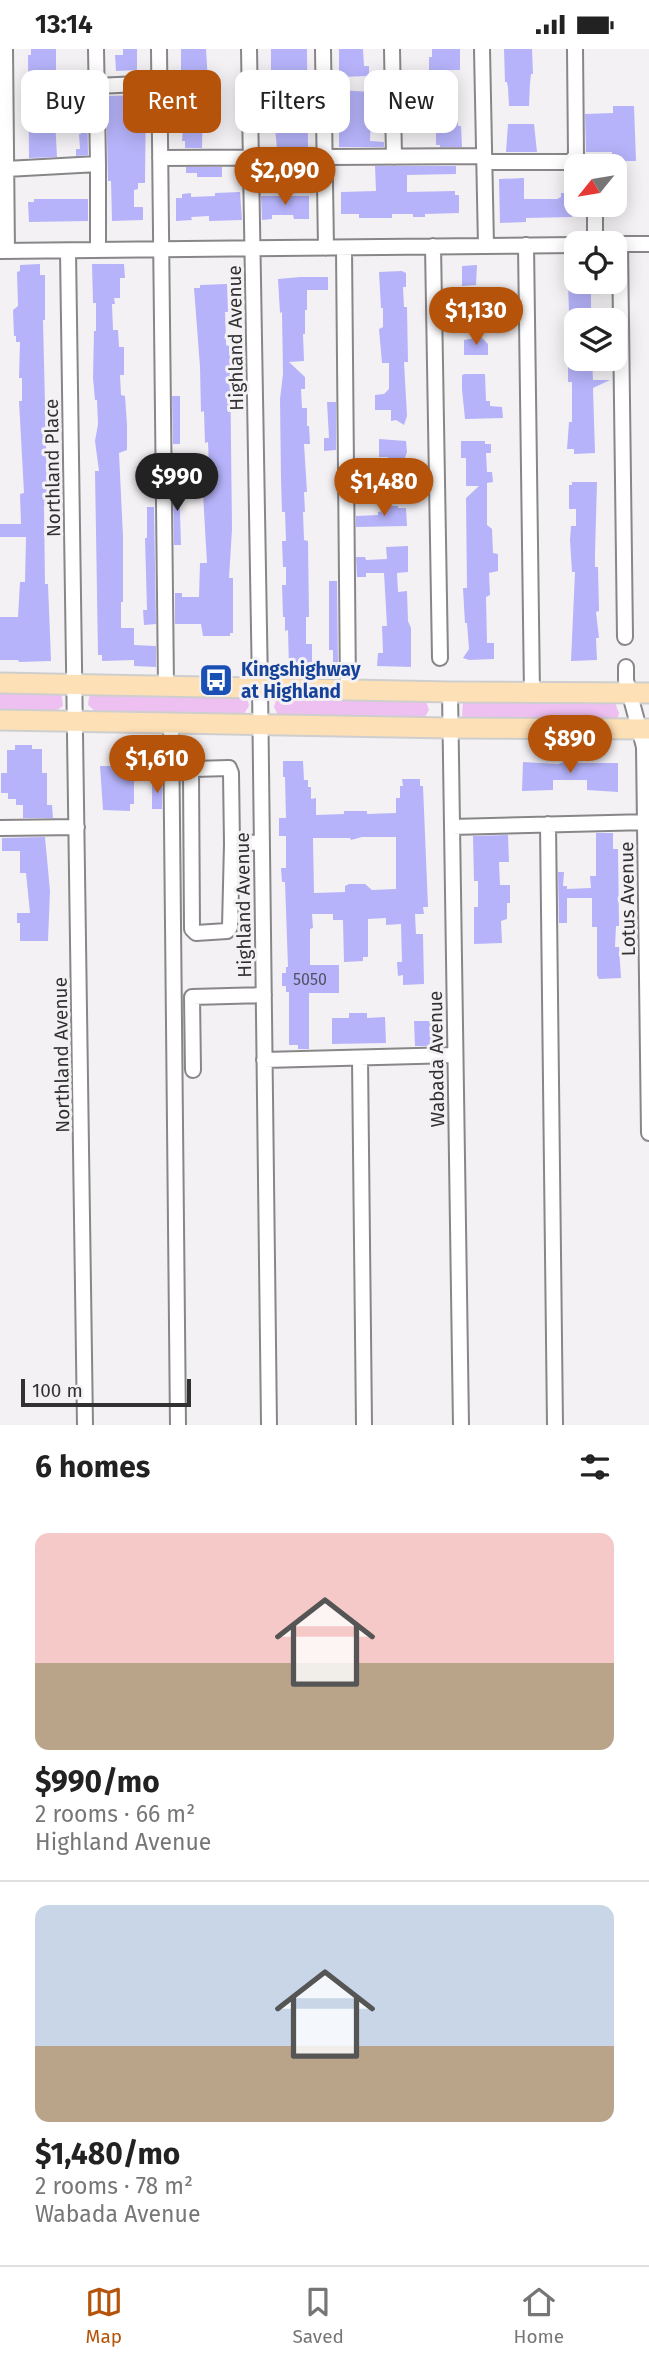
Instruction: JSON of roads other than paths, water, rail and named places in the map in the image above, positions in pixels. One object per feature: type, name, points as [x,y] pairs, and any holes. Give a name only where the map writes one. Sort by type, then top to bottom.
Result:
[{"type":"main road","points":[[0,683],[639,693]]},
{"type":"main road","points":[[0,720],[645,729]]},
{"type":"street","points":[[5,49],[6,169],[3,251],[564,245]]},
{"type":"street","points":[[96,49],[97,70]]},
{"type":"street","points":[[159,49],[160,70]]},
{"type":"street","name":"Highland Avenue","points":[[249,49],[269,1425]]},
{"type":"street","points":[[323,49],[326,248]]},
{"type":"street","points":[[392,49],[394,157]]},
{"type":"street","points":[[482,49],[486,246]]},
{"type":"street","points":[[160,159],[325,156],[570,162],[575,160],[576,156],[575,49]]},
{"type":"street","points":[[98,133],[98,250]]},
{"type":"street","points":[[160,133],[166,686]]},
{"type":"street","points":[[6,169],[98,164]]},
{"type":"street","points":[[627,244],[649,244]]},
{"type":"street","points":[[433,246],[440,658]]},
{"type":"street","points":[[526,246],[532,693]]},
{"type":"street","points":[[344,248],[348,690]]},
{"type":"street","name":"Northland Place","points":[[68,251],[75,684]]},
{"type":"street","points":[[618,294],[625,637]]},
{"type":"street","name":"Lotus Avenue","points":[[626,667],[639,693],[645,729],[649,1132]]},
{"type":"street","name":"Northland Avenue","points":[[75,684],[85,1425]]},
{"type":"street","name":"Wabada Avenue","points":[[450,692],[461,1425]]},
{"type":"street","points":[[171,723],[178,1425]]},
{"type":"street","points":[[229,768],[232,844],[230,927],[227,932],[196,933],[192,929],[193,769],[229,768]]},
{"type":"street","points":[[452,827],[647,822]]},
{"type":"street","points":[[548,824],[555,1425]]},
{"type":"street","points":[[0,828],[77,827]]},
{"type":"street","points":[[232,844],[262,842]]},
{"type":"street","points":[[193,1070],[192,997],[264,995]]},
{"type":"street","points":[[264,1060],[456,1055]]},
{"type":"street","points":[[360,1058],[364,1425]]},
{"type":"place","name":"Kingshighway at Highland","points":[[216,680]]}]
